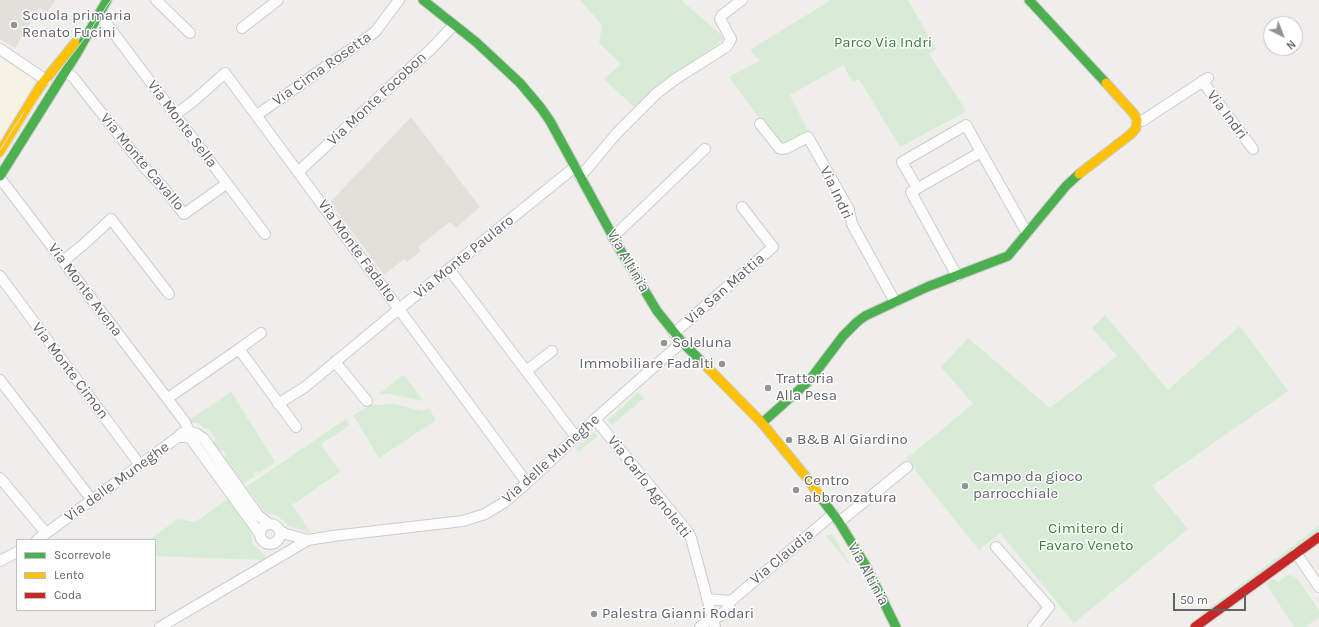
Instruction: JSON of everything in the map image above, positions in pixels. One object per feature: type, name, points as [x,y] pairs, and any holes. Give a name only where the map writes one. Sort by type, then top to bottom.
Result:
[{"type":"street","points":[[31,126],[77,53],[107,0]]},
{"type":"street","points":[[156,0],[190,33]]},
{"type":"street","points":[[242,28],[278,0]]},
{"type":"street","name":"Via Cima Rosetta","points":[[257,115],[375,32],[399,0]]},
{"type":"street","name":"Via Altinia","points":[[423,0],[500,64],[532,97],[550,121],[613,237],[651,302],[674,333],[762,423],[807,478],[836,518],[866,566],[896,627]]},
{"type":"street","points":[[580,177],[617,133],[656,94],[674,80],[726,47],[731,39],[720,19],[722,15],[742,0]]},
{"type":"street","points":[[762,423],[809,381],[844,336],[865,316],[927,287],[1008,256],[1056,198],[1077,176],[1131,134],[1136,128],[1137,120],[1130,109],[1029,0]]},
{"type":"street","points":[[0,152],[46,80],[97,16]]},
{"type":"street","name":"Via Monte Sella","points":[[97,16],[106,23],[265,234]]},
{"type":"street","name":"Via Monte Focobon","points":[[298,172],[431,49],[454,25]]},
{"type":"street","points":[[0,49],[46,80],[56,77],[77,53]]},
{"type":"street","name":"Via Monte Cavallo","points":[[65,72],[73,77],[145,168],[163,187],[184,214],[226,184]]},
{"type":"street","name":"Via Monte Fadalto","points":[[175,115],[196,99],[225,73],[527,484]]},
{"type":"street","name":"Via Indri","points":[[1137,120],[1142,121],[1205,79],[1253,149]]},
{"type":"street","points":[[2,179],[31,126],[47,92],[46,80]]},
{"type":"street","name":"Via Indri","points":[[760,124],[778,148],[787,148],[808,137],[849,210],[852,224],[895,302]]},
{"type":"street","points":[[917,188],[902,162],[966,125],[1027,233]]},
{"type":"street","points":[[613,237],[706,149]]},
{"type":"street","points":[[957,276],[911,192],[981,152]]},
{"type":"street","name":"Via Monte Paularo","points":[[335,362],[575,167]]},
{"type":"street","name":"Via Monte Avena","points":[[2,179],[168,398],[185,422],[189,431]]},
{"type":"street","name":"Via San Mattia","points":[[674,333],[773,247],[742,207]]},
{"type":"street","points":[[63,261],[111,219],[169,294]]},
{"type":"street","points":[[449,269],[576,437]]},
{"type":"street","name":"Via Monte Cimon","points":[[0,276],[140,465]]},
{"type":"street","points":[[168,398],[261,333]]},
{"type":"street","name":"Via delle Muneghe","points":[[279,530],[286,534],[308,540],[463,521],[485,514],[506,502],[527,484],[595,419],[682,342]]},
{"type":"street","points":[[239,348],[296,427]]},
{"type":"street","points":[[526,371],[552,351]]},
{"type":"street","points":[[278,404],[305,386],[335,362],[367,401]]},
{"type":"street","points":[[0,380],[92,500]]},
{"type":"street","name":"Via Carlo Agnoletti","points":[[595,419],[688,532],[691,538],[714,623]]},
{"type":"street","points":[[189,431],[197,434],[204,440],[258,515],[279,530],[280,538],[275,554],[269,564]]},
{"type":"street","name":"Via delle Muneghe","points":[[38,539],[182,433],[189,431]]},
{"type":"street","name":"Via delle Muneghe","points":[[178,437],[187,437],[191,439],[256,527],[269,553],[269,564]]},
{"type":"street","points":[[836,518],[907,467]]},
{"type":"street","points":[[0,478],[46,533]]},
{"type":"street","name":"Via Claudia","points":[[700,627],[714,623],[728,608],[731,601],[836,518]]},
{"type":"street","points":[[269,524],[262,528],[262,539],[271,545],[278,541]]},
{"type":"street","points":[[1196,627],[1319,537]]},
{"type":"street","points":[[160,627],[308,540]]},
{"type":"street","points":[[996,546],[1049,607],[1033,627]]},
{"type":"street","points":[[0,561],[16,553]]},
{"type":"street","points":[[1296,553],[1319,587]]},
{"type":"street","points":[[707,599],[731,601]]},
{"type":"shaded area","name":"Scuola primaria Renato Fucini","points":[[0,0],[55,0],[48,12],[39,8],[15,48],[0,39]]},
{"type":"shaded area","points":[[0,59],[33,79],[32,85],[0,140]]},
{"type":"shaded area","points":[[411,117],[480,207],[456,228],[450,222],[418,247],[421,251],[407,262],[404,259],[384,275],[330,202]]},
{"type":"green space","points":[[580,0],[681,0],[725,38],[634,107],[604,79],[621,64],[599,43],[602,25]]},
{"type":"green space","name":"Parco Via Indri","points":[[831,0],[908,0],[936,49],[929,54],[965,109],[965,112],[900,147],[859,79],[853,82],[843,65],[790,95],[809,133],[782,149],[729,77],[760,61],[750,50]]},
{"type":"green space","name":"Cimitero di Favaro Veneto","points":[[1105,315],[1168,390],[1240,326],[1288,391],[1152,486],[1188,529],[1074,623],[1000,533],[979,550],[906,459],[973,404],[941,367],[968,338],[1050,408],[1117,356],[1092,328]]},
{"type":"green space","points":[[403,375],[423,401],[390,394],[379,394]]},
{"type":"green space","points":[[231,392],[275,462],[259,473],[257,471],[253,474],[255,476],[243,484],[224,457],[226,455],[223,450],[220,452],[213,442],[216,439],[208,428],[205,429],[198,423],[190,422],[189,420]]},
{"type":"green space","points":[[638,392],[644,398],[612,425],[608,420]]},
{"type":"green space","points":[[394,404],[422,411],[429,409],[436,420],[379,458],[353,415],[372,405]]},
{"type":"green space","points":[[346,419],[350,425],[321,444],[340,472],[292,505],[312,534],[288,525],[276,515],[266,513],[246,487]]},
{"type":"green space","points":[[594,432],[598,436],[578,452],[576,448]]},
{"type":"green space","points":[[228,499],[251,532],[253,544],[265,555],[264,560],[156,556],[156,539],[150,539],[178,519],[195,522]]},
{"type":"green space","points":[[1319,526],[1319,531],[1202,617],[1200,615]]},
{"type":"green space","points":[[832,534],[850,564],[850,565],[826,536]]},
{"type":"green space","points":[[1290,575],[1299,581],[1319,610],[1319,618],[1305,627],[1294,627],[1266,584],[1273,579],[1278,582]]},
{"type":"tram line","points":[[0,161],[36,102],[87,35],[111,0]]},
{"type":"tram line","points":[[0,150],[24,112]]},
{"type":"traffic: fast","points":[[0,176],[77,53],[107,0]]},
{"type":"traffic: fast","points":[[423,0],[476,42],[520,83],[541,108],[550,121],[622,253],[657,311],[682,342],[704,364]]},
{"type":"traffic: fast","points":[[1029,0],[1106,83]]},
{"type":"traffic: fast","points":[[762,423],[809,381],[843,336],[857,322],[865,316],[927,287],[1008,256],[1066,186],[1079,174]]},
{"type":"traffic: fast","points":[[821,498],[839,522],[866,566],[896,627]]},
{"type":"traffic: slow","points":[[0,152],[41,85],[75,43]]},
{"type":"traffic: slow","points":[[1079,174],[1131,134],[1136,128],[1137,120],[1134,114],[1106,83]]},
{"type":"traffic: slow","points":[[704,364],[762,423],[807,478],[821,498]]},
{"type":"traffic: jam","points":[[1195,627],[1319,537]]},
{"type":"place","name":"Scuola primaria Renato Fucini","points":[[14,25]]},
{"type":"place","name":"Soleluna","points":[[664,343]]},
{"type":"place","name":"Immobiliare Fadalti","points":[[722,364]]},
{"type":"place","name":"Trattoria Alla Pesa","points":[[768,388]]},
{"type":"place","name":"B&B Al Giardino","points":[[789,440]]},
{"type":"place","name":"Campo da gioco parrocchiale","points":[[965,486]]},
{"type":"place","name":"Centro abbronzatura","points":[[796,490]]},
{"type":"place","name":"Palestra Gianni Rodari","points":[[594,614]]}]
